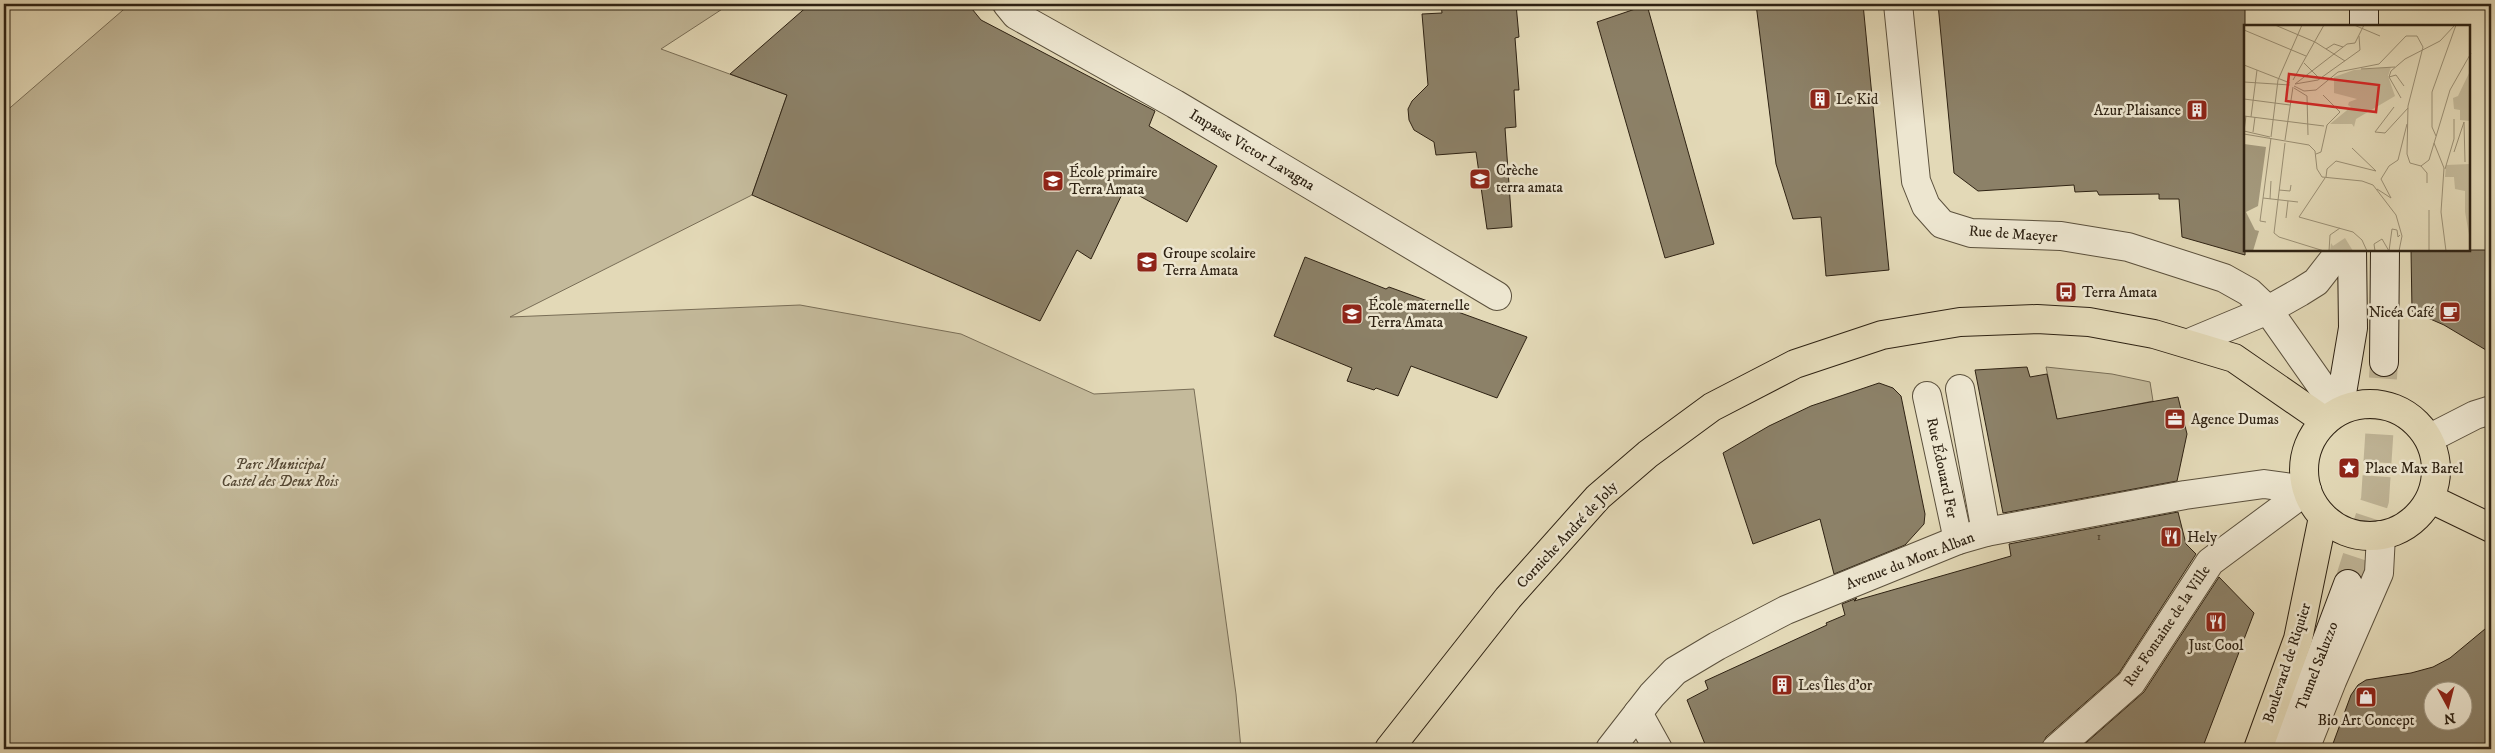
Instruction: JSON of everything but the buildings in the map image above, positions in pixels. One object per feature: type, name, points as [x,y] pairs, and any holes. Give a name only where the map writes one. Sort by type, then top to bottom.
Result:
[{"type":"main road","name":"Corniche André de Joly","points":[[1389,749],[1508,598],[1598,497],[1648,454],[1712,407],[1795,364],[1882,335],[1960,322],[2037,319],[2089,322],[2189,343],[2234,358],[2332,416]]},
{"type":"main road","points":[[2361,404],[2385,404],[2412,417],[2430,438],[2436,458],[2436,479],[2431,499],[2418,516],[2401,528],[2381,535],[2359,535],[2339,528],[2323,517],[2313,504],[2307,490],[2303,462],[2310,441],[2332,416],[2361,404]]},
{"type":"main road","points":[[2431,499],[2491,528]]},
{"type":"main road","name":"Boulevard de Riquier","points":[[2258,749],[2298,638],[2323,517]]},
{"type":"street","name":"Impasse Victor Lavagna","points":[[1007,4],[1016,15],[1175,104],[1497,296]]},
{"type":"street","name":"Rue de Maeyer","points":[[1898,4],[1916,181],[1926,206],[1942,224],[1971,233],[2061,236],[2128,247],[2224,278],[2249,292],[2268,310],[2332,416]]},
{"type":"street","points":[[2364,4],[2364,25]]},
{"type":"street","points":[[2189,343],[2268,310],[2316,282],[2340,251]]},
{"type":"street","points":[[2332,416],[2353,328],[2352,251]]},
{"type":"street","points":[[2384,362],[2385,251]]},
{"type":"street","name":"Rue Édouard Fer","points":[[1960,389],[1986,532]]},
{"type":"street","name":"Rue Édouard Fer","points":[[1927,396],[1958,540]]},
{"type":"street","points":[[2430,438],[2475,415],[2491,410]]},
{"type":"street","name":"Avenue du Mont Alban","points":[[1610,749],[1638,713],[1675,671],[1717,646],[1786,610],[1958,540],[1986,532],[2184,495],[2264,484],[2307,490]]},
{"type":"street","name":"Rue Fontaine de la Ville","points":[[2056,749],[2131,683],[2210,562],[2307,490]]},
{"type":"street","points":[[2306,749],[2332,681],[2379,573],[2381,535]]},
{"type":"street","name":"Tunnel Saluzzo","points":[[2286,749],[2348,584]]},
{"type":"street","points":[[1638,713],[1658,749]]},
{"type":"green space","name":"Parc Municipal Castel des Deux Rois","points":[[130,4],[730,4],[661,49],[787,95],[752,195],[510,317],[800,305],[961,334],[1094,394],[1194,389],[1236,694],[1241,749],[4,749],[4,113]]},
{"type":"green space","points":[[2046,367],[2112,374],[2150,382],[2153,401],[2108,410],[2059,429]]},
{"type":"tunnel","points":[[2348,584],[2375,500],[2384,362]]},
{"type":"place","name":"Le Kid","points":[[1820,99]]},
{"type":"place","name":"Azur Plaisance","points":[[2197,110]]},
{"type":"place","name":"Crèche terra amata","points":[[1480,179]]},
{"type":"place","name":"École primaire Terra Amata","points":[[1053,181]]},
{"type":"place","name":"Groupe scolaire Terra Amata","points":[[1147,262]]},
{"type":"place","name":"Terra Amata","points":[[2066,292]]},
{"type":"place","name":"Nicéa Café","points":[[2450,312]]},
{"type":"place","name":"École maternelle Terra Amata","points":[[1352,314]]},
{"type":"place","name":"Agence Dumas","points":[[2175,419]]},
{"type":"place","name":"Place Max Barel","points":[[2349,468]]},
{"type":"place","name":"Hely","points":[[2171,537]]},
{"type":"place","name":"Just Cool","points":[[2216,622]]},
{"type":"place","name":"Les Îles d'or","points":[[1782,685]]},
{"type":"place","name":"Bio Art Concept","points":[[2366,697]]}]
